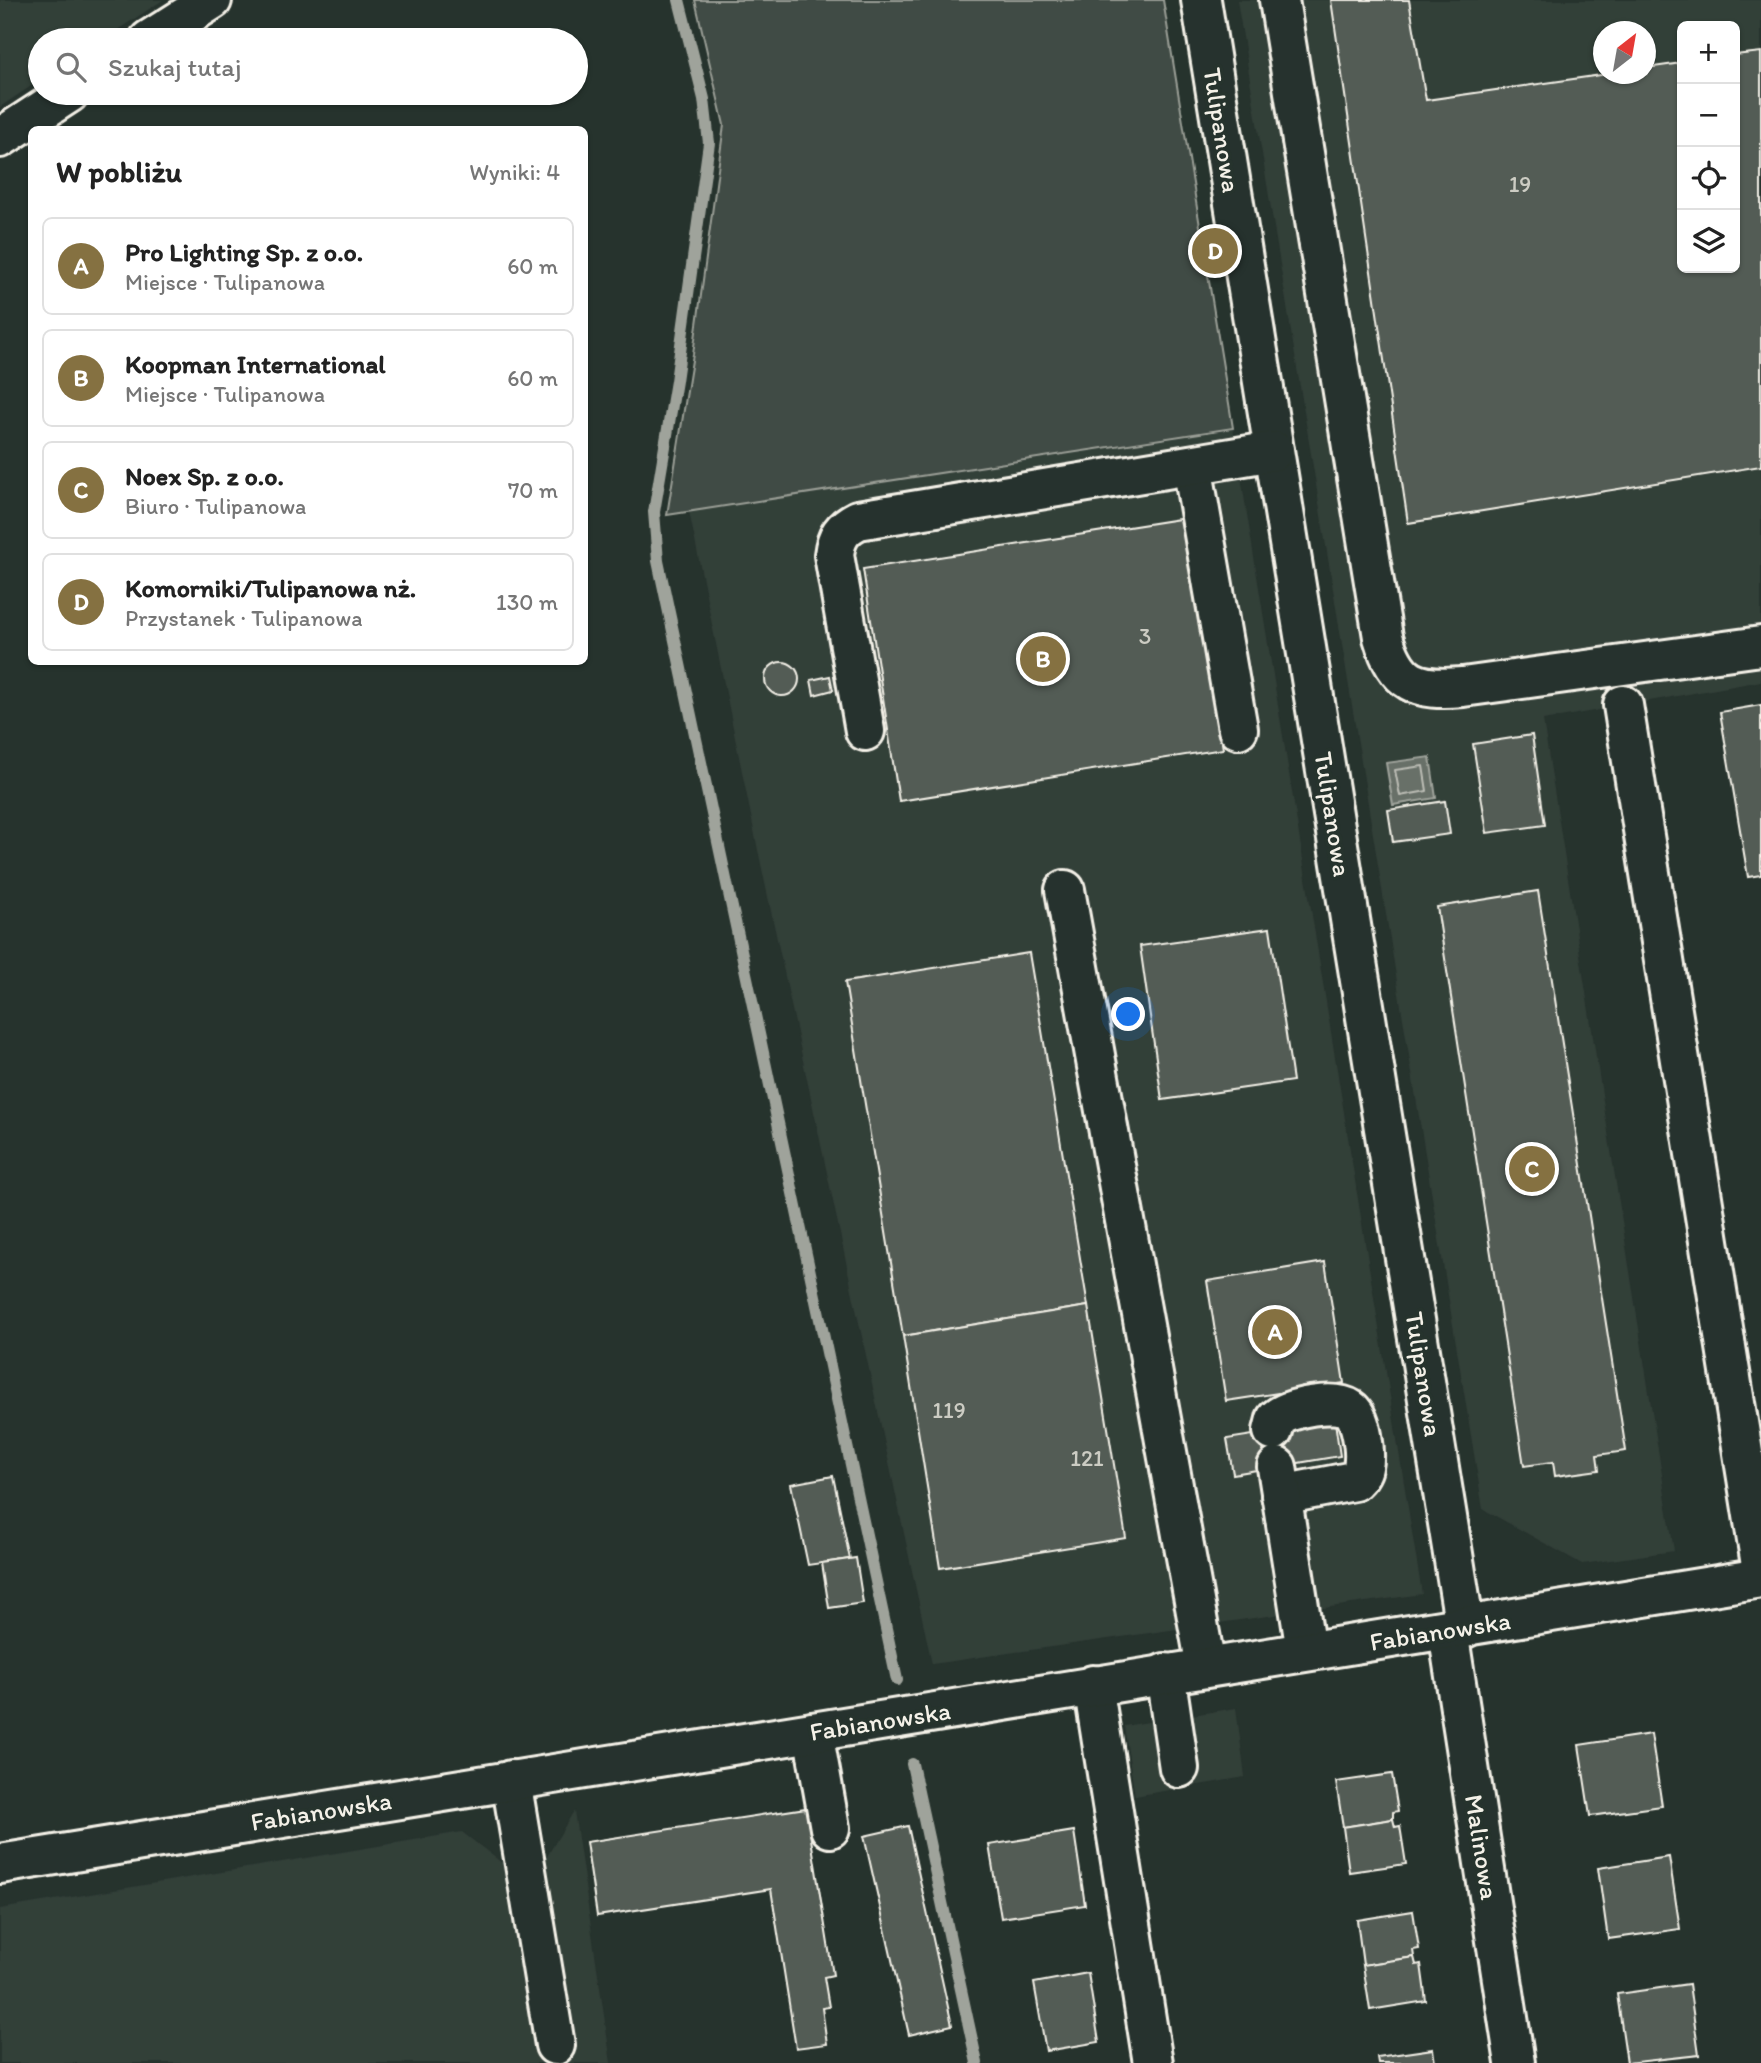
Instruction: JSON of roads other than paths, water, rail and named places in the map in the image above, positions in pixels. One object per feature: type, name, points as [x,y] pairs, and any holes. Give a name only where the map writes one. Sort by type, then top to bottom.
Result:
[{"type":"street","points":[[168,28],[212,0]]},
{"type":"street","name":"Tulipanowa","points":[[1201,0],[1274,451],[1456,1630]]},
{"type":"street","points":[[1279,0],[1384,637],[1390,659],[1402,677],[1421,687],[1463,687],[1761,646]]},
{"type":"street","points":[[0,138],[51,105]]},
{"type":"street","points":[[865,731],[834,555],[840,533],[848,525],[858,520],[1274,451]]},
{"type":"street","points":[[1192,465],[1238,729]]},
{"type":"street","points":[[1623,705],[1761,1565]]},
{"type":"street","points":[[1065,890],[1206,1667]]},
{"type":"street","points":[[1277,1464],[1306,1651]]},
{"type":"street","name":"Fabianowska","points":[[0,1864],[1165,1673],[1456,1630],[1761,1578]]},
{"type":"street","name":"Malinowa","points":[[1456,1630],[1515,2063]]},
{"type":"street","points":[[1165,1673],[1180,1768]]},
{"type":"street","points":[[1093,1685],[1153,2063]]},
{"type":"street","points":[[813,1732],[830,1828]]},
{"type":"street","points":[[511,1780],[555,2045]]},
{"type":"water","points":[[1430,757],[1436,798],[1393,805],[1386,763]]},
{"type":"waterway","points":[[679,0],[704,99],[709,143],[676,381],[654,512],[658,561],[897,1680]]},
{"type":"waterway","points":[[912,1764],[977,2063]]},
{"type":"place","name":"Komorniki/Tulipanowa nż.","points":[[1215,251]]},
{"type":"place","name":"Koopman International","points":[[1043,659]]},
{"type":"place","name":"Noex Sp. z o.o.","points":[[1532,1169]]},
{"type":"place","name":"Pro Lighting Sp. z o.o.","points":[[1275,1332]]}]
